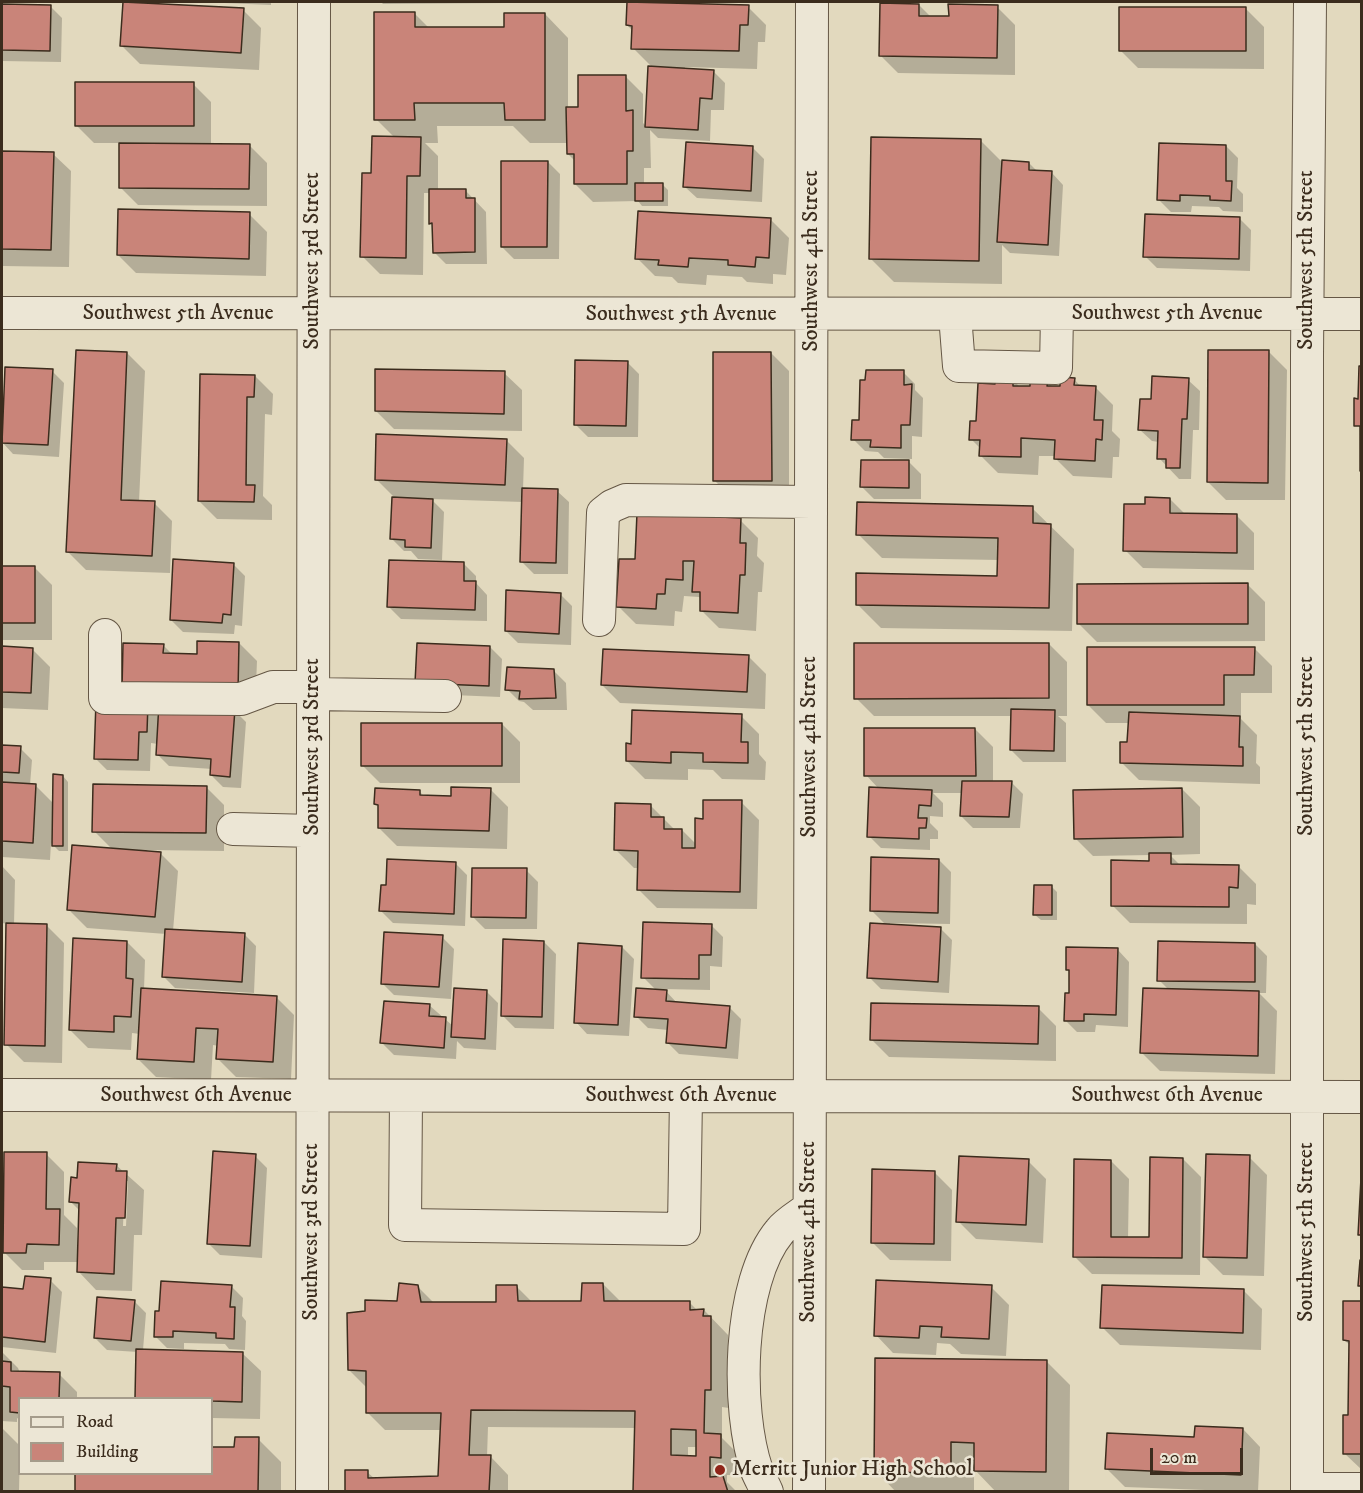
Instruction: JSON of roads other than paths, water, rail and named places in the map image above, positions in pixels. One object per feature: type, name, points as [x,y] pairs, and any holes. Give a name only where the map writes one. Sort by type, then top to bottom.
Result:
[{"type":"street","name":"Southwest 3rd Street","points":[[312,1491],[314,2]]},
{"type":"street","name":"Southwest 4th Street","points":[[809,1491],[812,2]]},
{"type":"street","name":"Southwest 5th Street","points":[[1307,1490],[1307,314],[1310,2]]},
{"type":"street","name":"Southwest 5th Avenue","points":[[2,313],[1362,314]]},
{"type":"street","points":[[955,315],[959,366],[1056,368],[1057,314]]},
{"type":"street","points":[[600,620],[603,513],[612,506],[626,500],[811,502]]},
{"type":"street","points":[[105,635],[105,698],[241,699],[273,687],[445,696]]},
{"type":"street","points":[[233,830],[313,831]]},
{"type":"street","name":"Southwest 6th Avenue","points":[[2,1095],[1362,1097]]},
{"type":"street","points":[[406,1097],[405,1225],[684,1229],[686,1096]]},
{"type":"street","points":[[767,1491],[757,1470],[748,1426],[744,1393],[744,1348],[751,1301],[762,1262],[780,1230],[809,1208]]},
{"type":"street","points":[[1307,1490],[1362,1489]]},
{"type":"place","name":"Merritt Junior High School","points":[[720,1470]]}]
